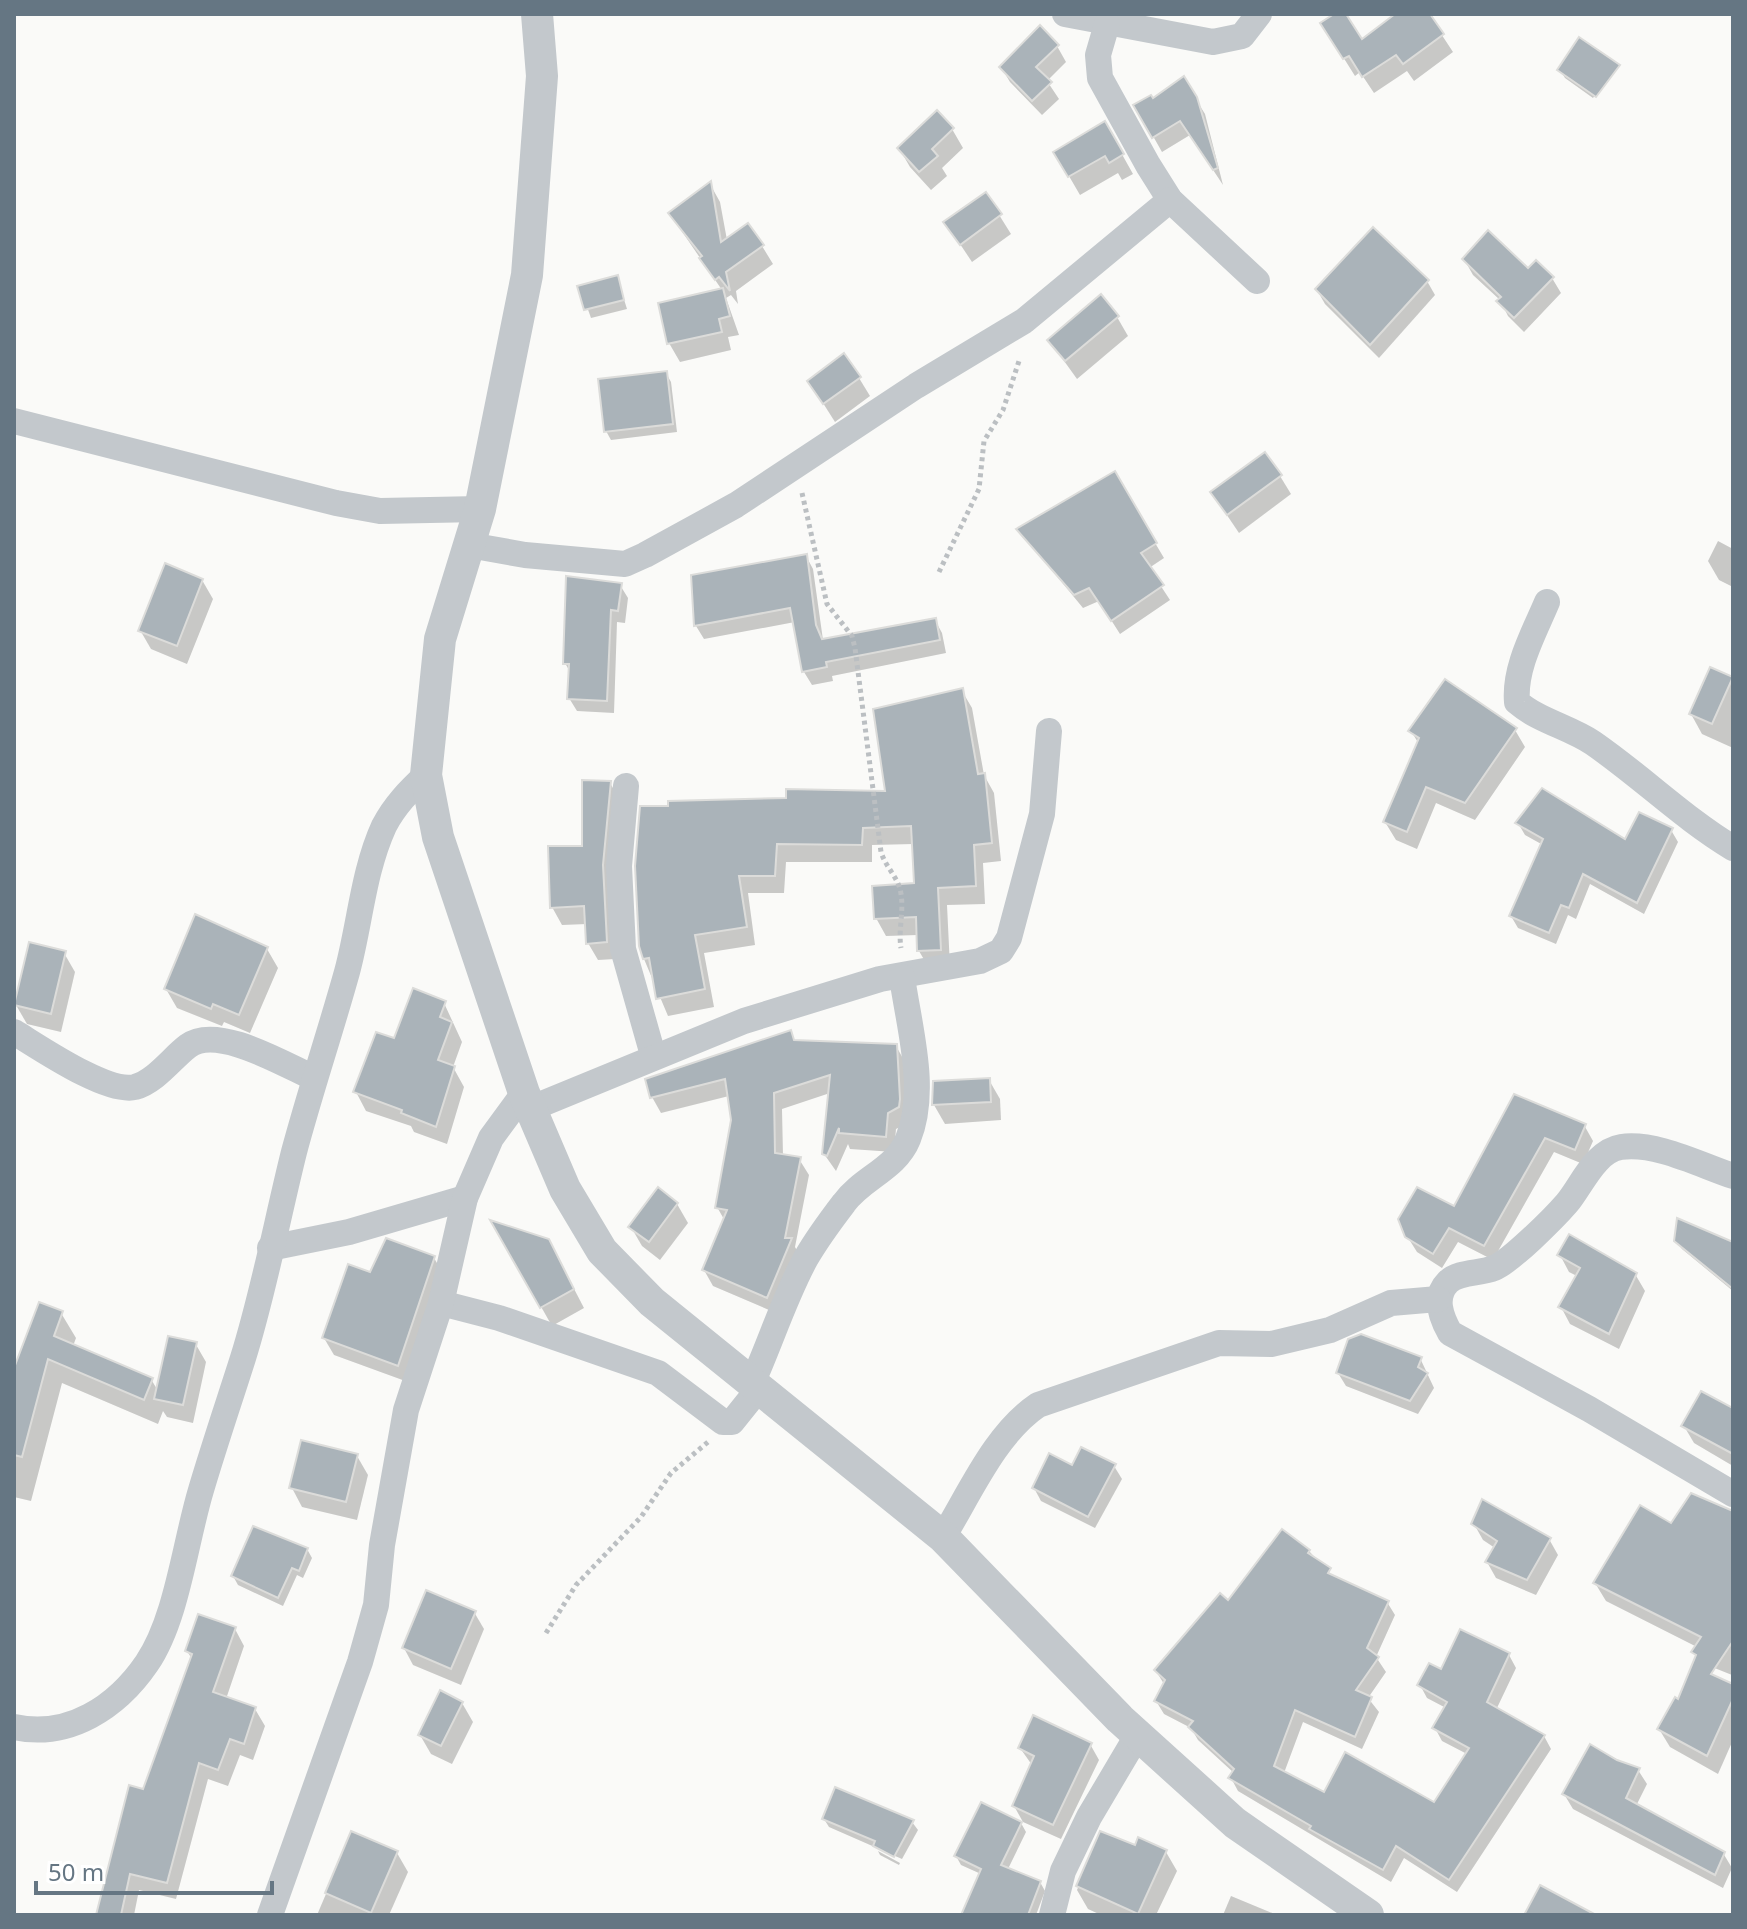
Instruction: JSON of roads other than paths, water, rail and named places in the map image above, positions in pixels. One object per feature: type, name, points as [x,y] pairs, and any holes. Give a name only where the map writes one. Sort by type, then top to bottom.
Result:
[{"type":"street","points":[[537,14],[542,76],[527,275],[480,509],[440,639],[426,775],[438,837],[528,1100],[565,1189],[602,1251],[652,1302],[943,1537],[1137,1736],[1235,1823],[1368,1915]]},
{"type":"street","points":[[1065,14],[1213,42],[1242,36],[1259,14]]},
{"type":"street","points":[[1107,24],[1098,55],[1100,78],[1170,200],[1257,281]]},
{"type":"street","points":[[469,545],[525,555],[625,564],[736,505],[1024,321],[1170,200]]},
{"type":"street","points":[[14,421],[336,503],[380,511],[480,509]]},
{"type":"street","points":[[1547,602],[1522,664],[1516,689],[1517,702],[1530,713],[1574,730],[1610,754],[1733,848]]},
{"type":"street","points":[[270,1915],[360,1662],[376,1605],[382,1545],[406,1410],[441,1303],[465,1198],[491,1138],[528,1100],[744,1021],[880,979],[980,961],[1001,951],[1009,938],[1042,814],[1049,731]]},
{"type":"street","points":[[18,1734],[72,1725],[105,1709],[127,1689],[149,1661],[164,1628],[200,1492],[244,1356],[314,1078],[347,972],[366,881],[383,828],[399,800],[426,775]]},
{"type":"street","points":[[626,786],[619,866],[623,949],[653,1055]]},
{"type":"street","points":[[441,1303],[499,1318],[658,1373],[723,1422],[732,1422],[757,1384],[806,1258],[847,1199],[877,1170],[891,1165],[907,1141],[915,1111],[915,1062],[905,976]]},
{"type":"street","points":[[14,1032],[115,1086],[135,1087],[168,1066],[191,1044],[213,1039],[238,1043],[314,1078]]},
{"type":"street","points":[[1733,1176],[1654,1150],[1622,1147],[1608,1151],[1566,1204],[1508,1261],[1448,1282],[1438,1299],[1442,1319],[1450,1333],[1589,1409],[1733,1494]]},
{"type":"street","points":[[270,1248],[349,1232],[465,1198]]},
{"type":"street","points":[[943,1537],[1008,1434],[1022,1416],[1038,1405],[1219,1343],[1271,1344],[1330,1330],[1391,1303],[1438,1299]]},
{"type":"street","points":[[1052,1915],[1063,1871],[1089,1817],[1137,1736]]}]
